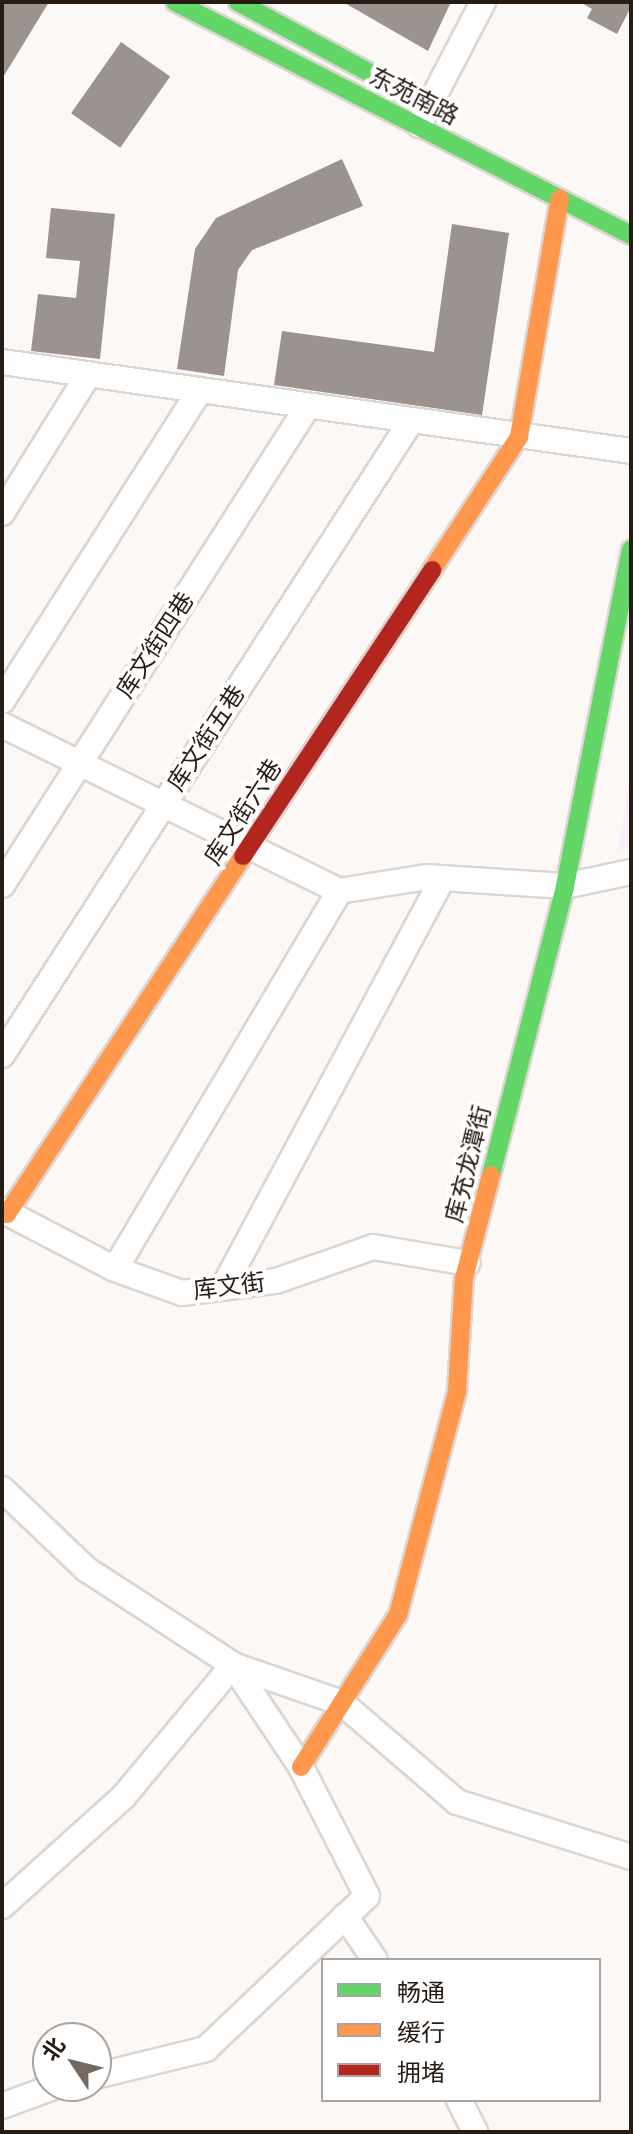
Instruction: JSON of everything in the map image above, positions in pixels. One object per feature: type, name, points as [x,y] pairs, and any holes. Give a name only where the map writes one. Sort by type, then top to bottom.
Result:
[{"type":"street","name":"东苑南路","points":[[175,2],[631,235]]},
{"type":"street","name":"东苑南路","points":[[238,2],[448,115]]},
{"type":"street","points":[[419,125],[483,2]]},
{"type":"street","points":[[519,437],[560,198]]},
{"type":"street","points":[[2,362],[631,451]]},
{"type":"street","points":[[2,513],[89,374]]},
{"type":"street","points":[[2,701],[200,390]]},
{"type":"street","name":"库文街四巷","points":[[2,885],[308,406]]},
{"type":"street","name":"库文街五巷","points":[[2,1055],[411,421]]},
{"type":"street","name":"库文街六巷","points":[[4,1212],[519,437]]},
{"type":"street","name":"库充龙潭街","points":[[301,1767],[398,1615],[457,1391],[468,1263],[565,886],[631,549]]},
{"type":"street","points":[[2,725],[247,849],[339,891],[443,878],[565,886],[631,872]]},
{"type":"street","points":[[223,1288],[443,878]]},
{"type":"street","points":[[115,1269],[339,891]]},
{"type":"street","name":"库文街","points":[[4,1212],[115,1269],[182,1293],[276,1281],[373,1247],[468,1263]]},
{"type":"street","points":[[2,1489],[86,1569],[233,1665],[342,1703],[457,1802],[631,1857]]},
{"type":"street","points":[[112,2072],[206,2049],[367,1896],[301,1767],[233,1665]]},
{"type":"street","points":[[2,1906],[124,1796],[233,1665]]},
{"type":"street","points":[[345,1916],[374,1958]]},
{"type":"street","points":[[2,2106],[32,2095]]},
{"type":"street","points":[[460,2102],[475,2132]]},
{"type":"shaded area","points":[[631,768],[631,848],[618,851]]},
{"type":"building","points":[[2,2],[49,2],[2,79]]},
{"type":"building","points":[[343,2],[451,2],[428,51]]},
{"type":"building","points":[[580,2],[631,2],[631,7],[617,34],[587,18],[592,9]]},
{"type":"building","points":[[121,42],[170,76],[120,148],[71,113]]},
{"type":"building","points":[[342,159],[363,206],[252,250],[238,270],[224,376],[177,369],[195,249],[216,218]]},
{"type":"building","points":[[51,208],[115,214],[100,359],[31,351],[38,294],[76,298],[80,261],[46,258]]},
{"type":"building","points":[[452,224],[509,233],[482,415],[274,385],[282,331],[434,352]]},
{"type":"traffic: fast","points":[[175,2],[631,235]]},
{"type":"traffic: fast","points":[[238,2],[407,93]]},
{"type":"traffic: fast","points":[[491,1175],[565,886],[631,549]]},
{"type":"traffic: slow","points":[[432,570],[519,437],[560,198]]},
{"type":"traffic: slow","points":[[7,1214],[243,856]]},
{"type":"traffic: slow","points":[[301,1767],[398,1615],[457,1391],[464,1278],[491,1175]]},
{"type":"traffic: jam","points":[[243,856],[432,570]]}]
